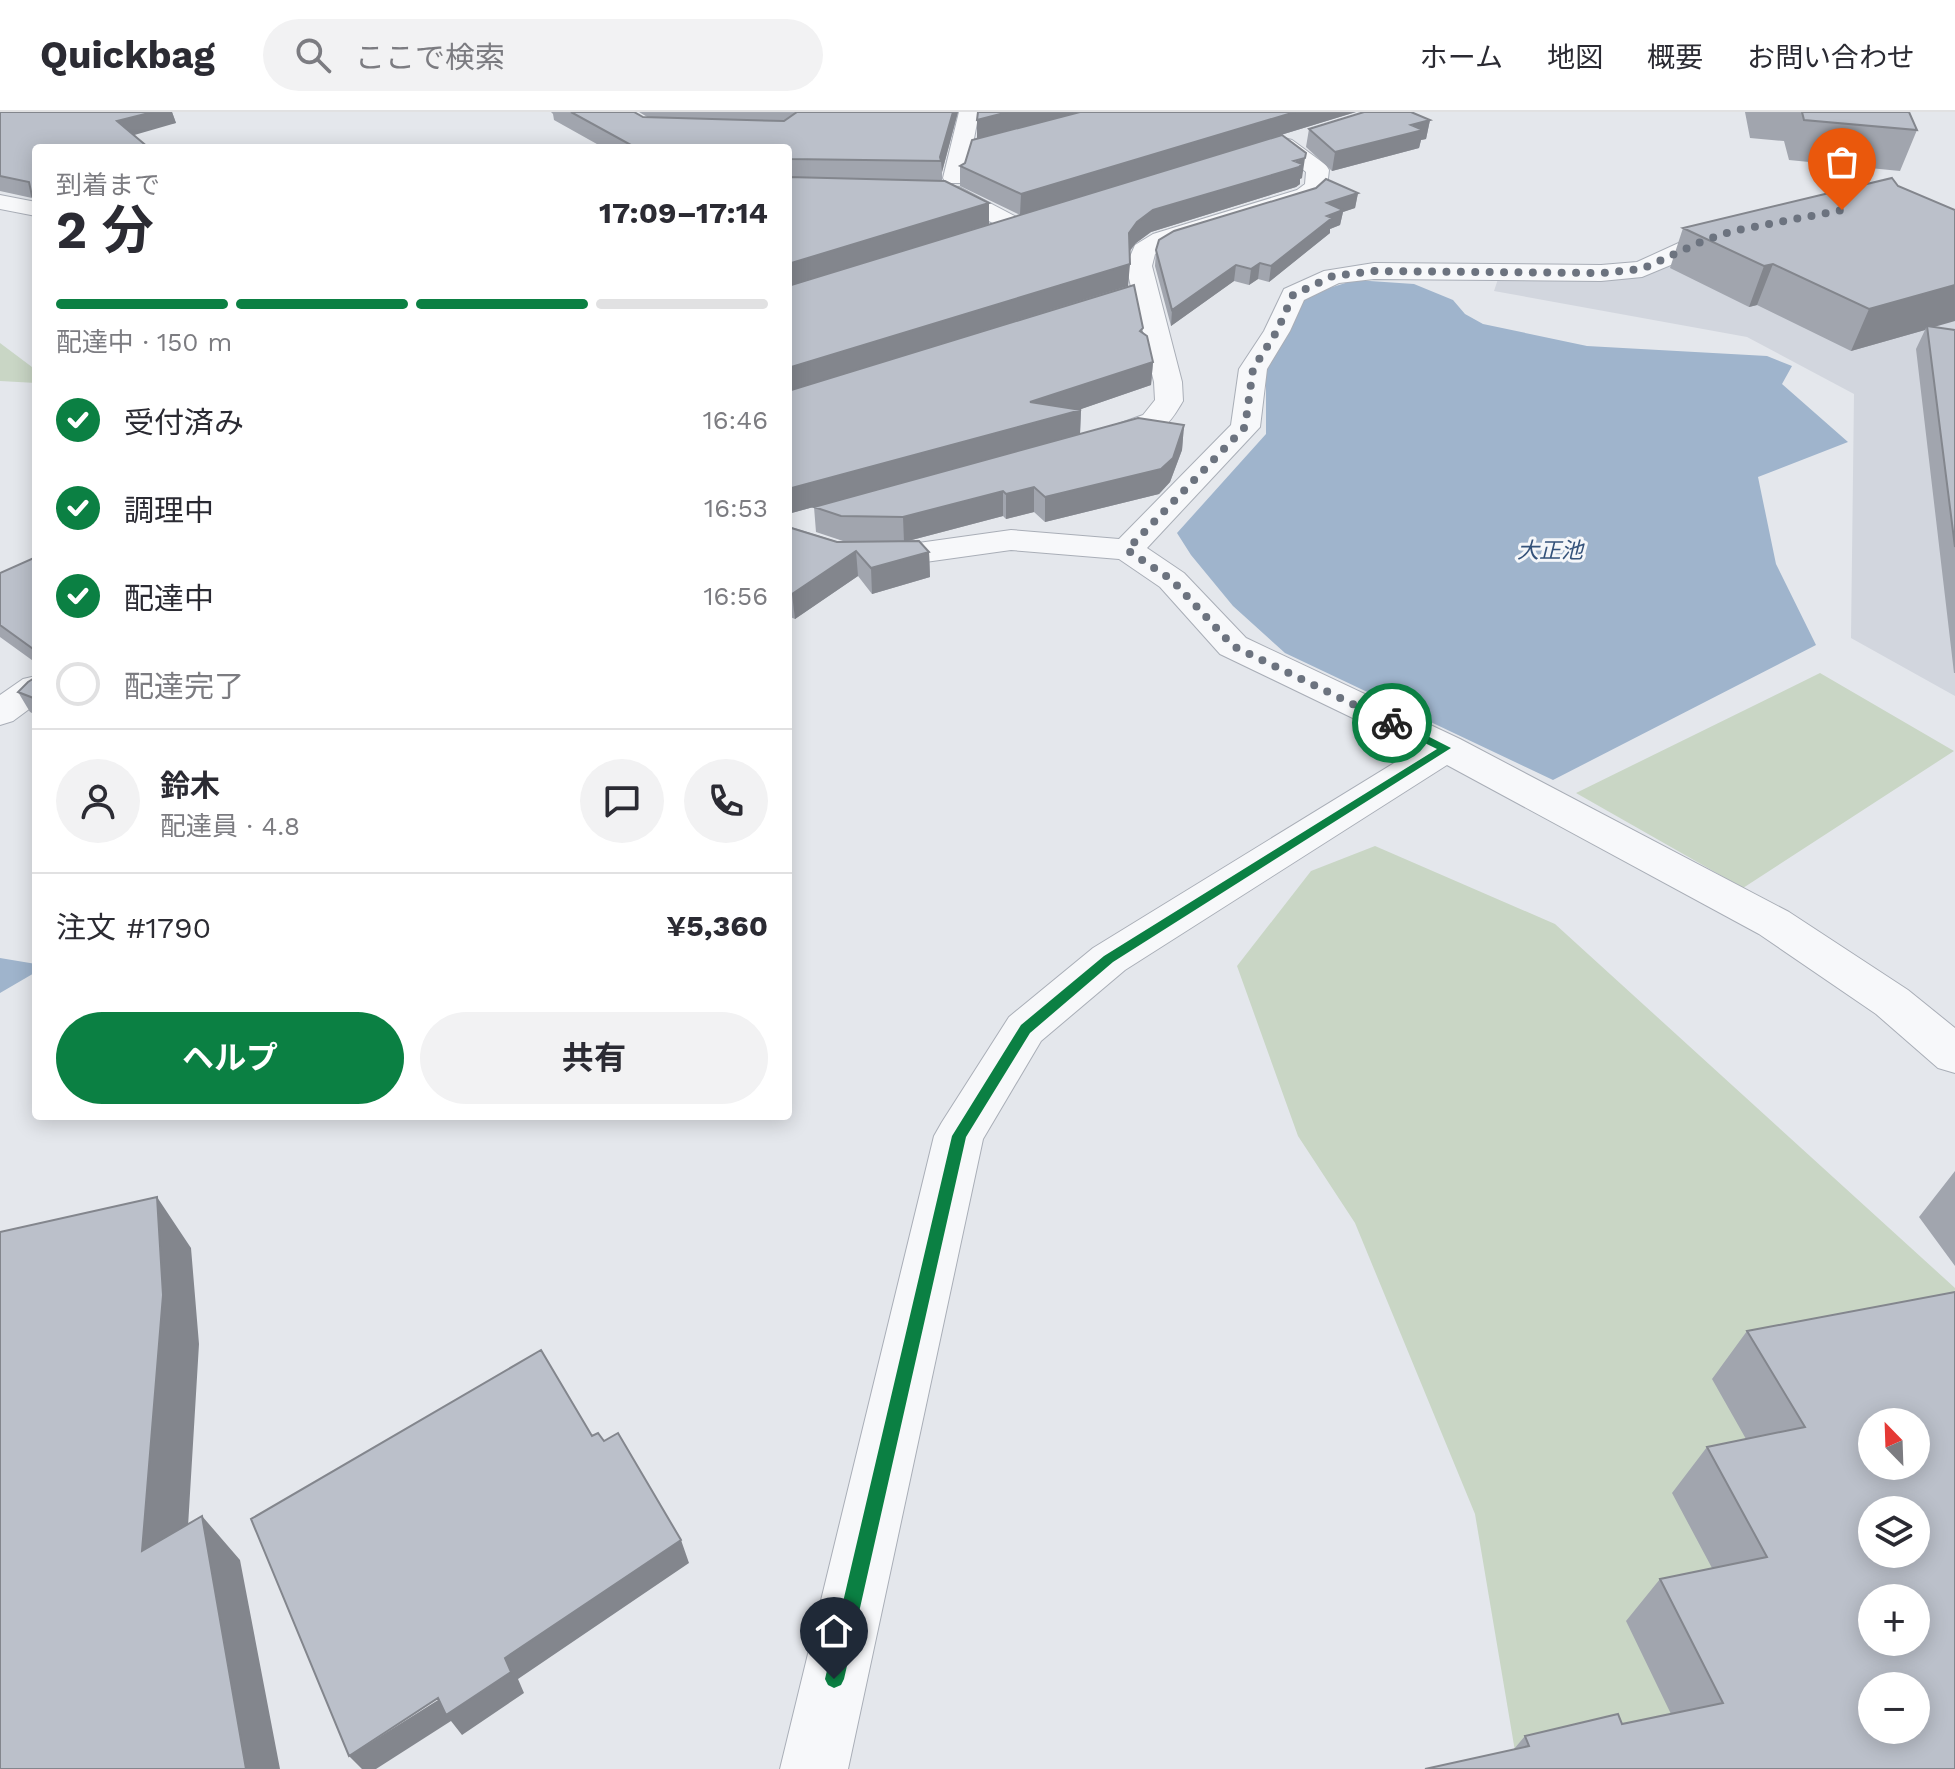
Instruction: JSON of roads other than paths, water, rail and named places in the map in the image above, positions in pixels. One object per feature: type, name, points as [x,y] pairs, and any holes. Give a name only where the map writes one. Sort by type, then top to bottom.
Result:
[{"type":"street","points":[[951,192],[969,112]]},
{"type":"street","points":[[960,154],[1118,112]]},
{"type":"street","points":[[1078,446],[1124,434],[1153,421],[1169,401],[1168,382],[1139,266],[1144,250],[1162,239],[1305,195],[1316,187],[1318,170],[1281,139],[1314,135]]},
{"type":"street","points":[[907,191],[951,192],[1024,224],[986,236]]},
{"type":"street","points":[[0,202],[32,208]]},
{"type":"street","points":[[1127,550],[1245,427],[1253,369],[1277,331],[1293,295],[1333,276],[1374,271],[1601,273],[1642,269],[1703,241],[1756,226]]},
{"type":"street","points":[[1116,301],[1145,292]]},
{"type":"street","points":[[792,526],[819,518]]},
{"type":"street","points":[[792,538],[839,554],[904,555],[1011,540],[1127,550],[1172,580],[1233,646],[1446,748],[1774,923],[1892,1002],[1955,1055]]},
{"type":"street","points":[[0,713],[32,690]]},
{"type":"street","points":[[814,1769],[959,1136],[1025,1029],[1109,959],[1446,748]]},
{"type":"water","name":"大正池","points":[[1355,280],[1414,284],[1453,300],[1465,314],[1483,324],[1587,346],[1767,356],[1792,366],[1782,384],[1848,442],[1758,477],[1776,564],[1816,645],[1553,780],[1285,653],[1233,606],[1177,533],[1266,434],[1266,369],[1307,295]]},
{"type":"water","points":[[0,958],[32,963],[32,974],[0,993]]}]
